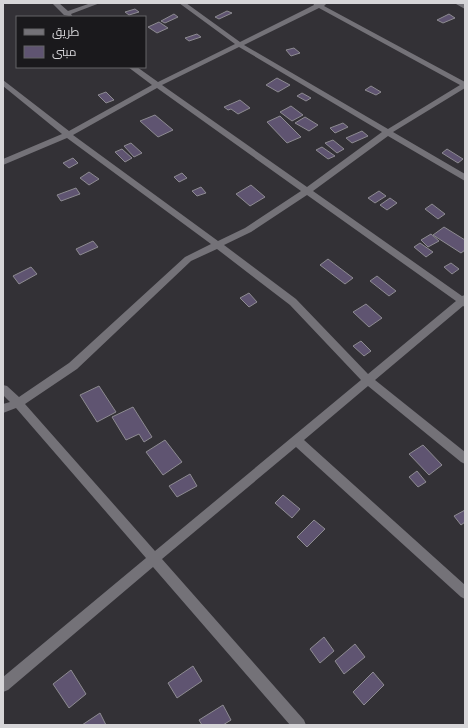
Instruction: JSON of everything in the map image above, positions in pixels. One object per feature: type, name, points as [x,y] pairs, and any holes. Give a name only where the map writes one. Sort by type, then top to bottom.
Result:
[{"type":"street","points":[[55,3],[68,16],[97,3]]},
{"type":"street","points":[[182,3],[240,45],[465,178]]},
{"type":"street","points":[[458,3],[465,7]]},
{"type":"street","points":[[3,162],[68,135],[157,85],[240,45],[319,4],[465,85],[388,132],[307,191],[248,230],[188,259],[73,366],[18,403],[3,409]]},
{"type":"street","points":[[3,685],[367,380],[464,301],[133,68]]},
{"type":"street","points":[[3,82],[68,135],[293,302],[367,380],[465,459]]},
{"type":"street","points":[[3,389],[18,403],[299,725]]},
{"type":"street","points":[[296,440],[465,593]]},
{"type":"building","points":[[135,9],[139,12],[129,15],[125,12]]},
{"type":"building","points":[[227,11],[232,13],[219,19],[215,17]]},
{"type":"building","points":[[174,14],[178,17],[165,23],[161,21]]},
{"type":"building","points":[[449,14],[455,18],[443,23],[437,20]]},
{"type":"building","points":[[159,22],[168,28],[157,33],[148,27]]},
{"type":"building","points":[[197,34],[201,37],[189,41],[185,38]]},
{"type":"building","points":[[294,48],[300,53],[291,56],[286,50]]},
{"type":"building","points":[[277,78],[290,85],[278,92],[266,85]]},
{"type":"building","points":[[371,86],[381,92],[376,95],[365,90]]},
{"type":"building","points":[[106,92],[114,100],[106,103],[98,95]]},
{"type":"building","points":[[302,93],[311,98],[306,101],[297,96]]},
{"type":"building","points":[[240,100],[250,108],[238,114],[231,109],[228,110],[224,107]]},
{"type":"building","points":[[291,106],[303,115],[292,121],[280,112]]},
{"type":"building","points":[[155,115],[173,130],[158,137],[140,121]]},
{"type":"building","points":[[280,116],[301,137],[287,143],[267,122]]},
{"type":"building","points":[[305,117],[318,125],[309,131],[295,123]]},
{"type":"building","points":[[343,123],[348,127],[335,133],[330,128]]},
{"type":"building","points":[[362,131],[368,136],[352,143],[346,138]]},
{"type":"building","points":[[333,140],[344,149],[337,153],[325,143]]},
{"type":"building","points":[[131,143],[142,153],[134,157],[124,146]]},
{"type":"building","points":[[322,147],[335,156],[328,159],[316,150]]},
{"type":"building","points":[[122,149],[132,158],[125,162],[115,152]]},
{"type":"building","points":[[447,149],[463,159],[458,163],[442,153]]},
{"type":"building","points":[[73,158],[78,163],[69,168],[63,163]]},
{"type":"building","points":[[89,172],[99,179],[89,185],[80,178]]},
{"type":"building","points":[[182,173],[187,178],[179,182],[174,177]]},
{"type":"building","points":[[251,185],[265,197],[250,206],[236,194]]},
{"type":"building","points":[[201,187],[206,193],[197,196],[192,191]]},
{"type":"building","points":[[76,188],[80,194],[61,201],[57,195]]},
{"type":"building","points":[[379,191],[386,196],[375,203],[368,198]]},
{"type":"building","points":[[390,198],[397,203],[387,210],[380,205]]},
{"type":"building","points":[[432,204],[445,214],[438,219],[425,209]]},
{"type":"building","points":[[444,227],[465,240],[465,250],[461,253],[433,235]]},
{"type":"building","points":[[431,234],[439,241],[428,247],[421,240]]},
{"type":"building","points":[[93,241],[98,247],[80,255],[76,249]]},
{"type":"building","points":[[420,243],[433,252],[426,257],[414,247]]},
{"type":"building","points":[[328,259],[353,278],[345,284],[320,265]]},
{"type":"building","points":[[451,263],[459,269],[452,274],[444,267]]},
{"type":"building","points":[[31,267],[37,274],[19,284],[13,276]]},
{"type":"building","points":[[377,276],[396,291],[389,296],[370,281]]},
{"type":"building","points":[[249,293],[257,302],[249,307],[240,298]]},
{"type":"building","points":[[366,304],[382,318],[369,327],[353,312]]},
{"type":"building","points":[[361,341],[371,351],[364,356],[353,346]]},
{"type":"building","points":[[99,386],[116,412],[97,422],[80,395]]},
{"type":"building","points":[[133,407],[152,437],[144,442],[139,434],[126,440],[112,417]]},
{"type":"building","points":[[165,440],[182,462],[163,475],[146,452]]},
{"type":"building","points":[[423,445],[442,465],[429,475],[409,454]]},
{"type":"building","points":[[417,471],[426,482],[418,487],[409,477]]},
{"type":"building","points":[[190,474],[197,486],[177,497],[169,486]]},
{"type":"building","points":[[283,495],[300,509],[292,518],[275,503]]},
{"type":"building","points":[[465,510],[465,522],[461,525],[454,516]]},
{"type":"building","points":[[314,520],[325,529],[307,547],[297,537]]},
{"type":"building","points":[[324,637],[334,651],[320,663],[310,649]]},
{"type":"building","points":[[355,644],[365,657],[344,674],[335,661]]},
{"type":"building","points":[[193,666],[202,681],[177,698],[168,683]]},
{"type":"building","points":[[71,670],[86,694],[69,708],[53,684]]},
{"type":"building","points":[[373,672],[384,685],[364,705],[353,692]]},
{"type":"building","points":[[223,705],[231,720],[223,725],[202,725],[199,720]]},
{"type":"building","points":[[100,713],[106,725],[82,725]]}]
